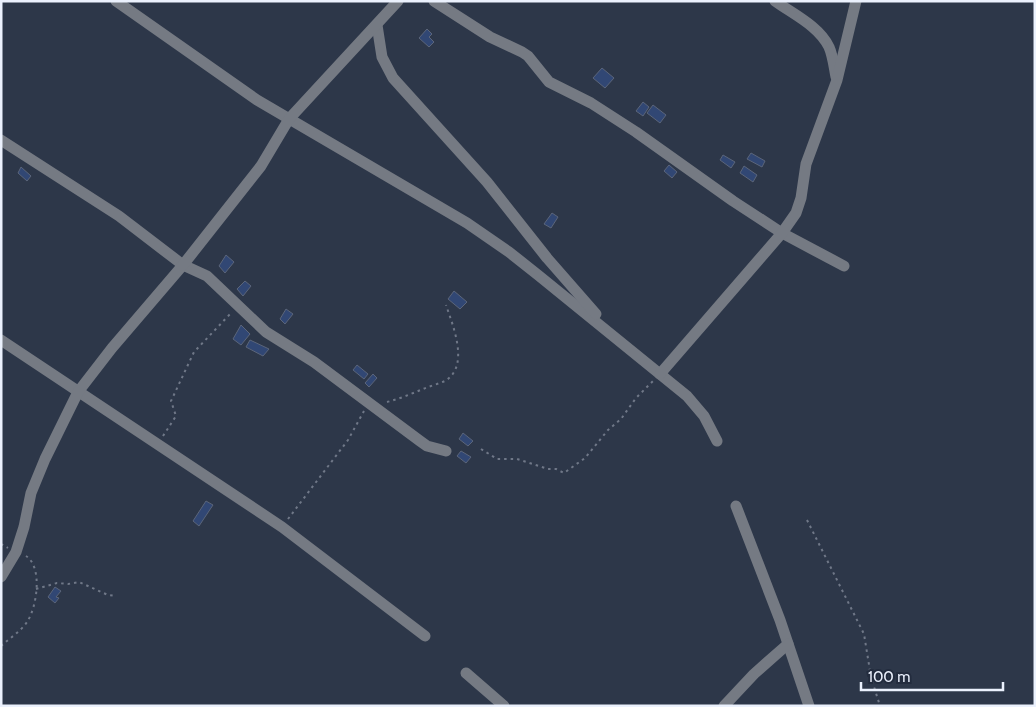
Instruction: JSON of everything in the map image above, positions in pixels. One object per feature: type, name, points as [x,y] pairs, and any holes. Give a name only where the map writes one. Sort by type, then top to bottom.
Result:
[{"type":"street","points":[[116,1],[257,100],[467,223],[516,258],[695,403],[717,441]]},
{"type":"street","points":[[1,578],[16,552],[24,527],[31,493],[45,459],[78,392],[112,348],[183,265],[261,166],[289,119],[398,1]]},
{"type":"street","points":[[434,1],[490,37],[528,56],[549,82],[586,100],[636,132],[720,193],[782,233],[844,266]]},
{"type":"street","points":[[774,1],[813,27],[824,40],[829,47],[837,80]]},
{"type":"street","points":[[656,370],[782,233],[796,213],[801,198],[806,164],[837,80],[856,1]]},
{"type":"street","points":[[377,25],[382,58],[393,78],[487,182],[596,314],[656,370]]},
{"type":"street","points":[[1,140],[119,216],[183,265],[207,276],[266,332],[314,362],[420,441],[446,451]]},
{"type":"street","points":[[1,340],[282,527],[426,636]]},
{"type":"street","points":[[736,506],[777,612],[809,706]]},
{"type":"street","points":[[724,706],[754,674],[788,644]]},
{"type":"street","points":[[466,673],[504,706]]},
{"type":"path","points":[[155,442],[162,438],[175,418],[176,414],[170,401],[194,352],[238,305]]},
{"type":"path","points":[[282,527],[348,440],[370,404],[399,399],[444,381],[449,376],[457,362],[458,342],[446,306]]},
{"type":"path","points":[[481,449],[498,459],[531,462],[548,469],[556,468],[564,473],[586,458],[608,430],[621,418],[656,370]]},
{"type":"path","points":[[807,520],[864,634],[871,677],[880,706]]},
{"type":"path","points":[[1,646],[28,621],[36,589],[37,576],[32,561],[16,552]]},
{"type":"path","points":[[36,589],[57,583],[79,582],[108,595],[116,596]]},
{"type":"building","points":[[427,29],[432,34],[429,37],[434,42],[429,47],[419,38]]},
{"type":"building","points":[[602,68],[614,78],[605,88],[593,78]]},
{"type":"building","points":[[643,102],[649,107],[643,116],[636,111]]},
{"type":"building","points":[[653,105],[666,115],[660,123],[647,113]]},
{"type":"building","points":[[751,153],[765,161],[762,167],[747,159]]},
{"type":"building","points":[[723,155],[735,162],[731,168],[720,160]]},
{"type":"building","points":[[669,165],[677,172],[672,178],[664,171]]},
{"type":"building","points":[[744,166],[757,175],[753,182],[740,173]]},
{"type":"building","points":[[21,167],[31,176],[27,181],[18,173]]},
{"type":"building","points":[[552,213],[558,217],[551,228],[544,224]]},
{"type":"building","points":[[226,255],[234,262],[225,273],[219,266]]},
{"type":"building","points":[[245,281],[251,286],[243,296],[237,289]]},
{"type":"building","points":[[454,291],[467,302],[460,309],[448,299]]},
{"type":"building","points":[[286,309],[293,314],[285,324],[280,319]]},
{"type":"building","points":[[241,325],[250,334],[241,345],[233,339]]},
{"type":"building","points":[[250,340],[269,349],[263,356],[246,347]]},
{"type":"building","points":[[357,365],[368,374],[364,379],[353,370]]},
{"type":"building","points":[[373,374],[377,378],[369,387],[365,383]]},
{"type":"building","points":[[463,433],[473,441],[468,446],[459,439]]},
{"type":"building","points":[[461,451],[471,457],[466,463],[457,456]]},
{"type":"building","points":[[206,501],[213,505],[199,526],[193,521]]},
{"type":"building","points":[[55,587],[61,591],[56,597],[59,598],[55,603],[48,597]]}]
